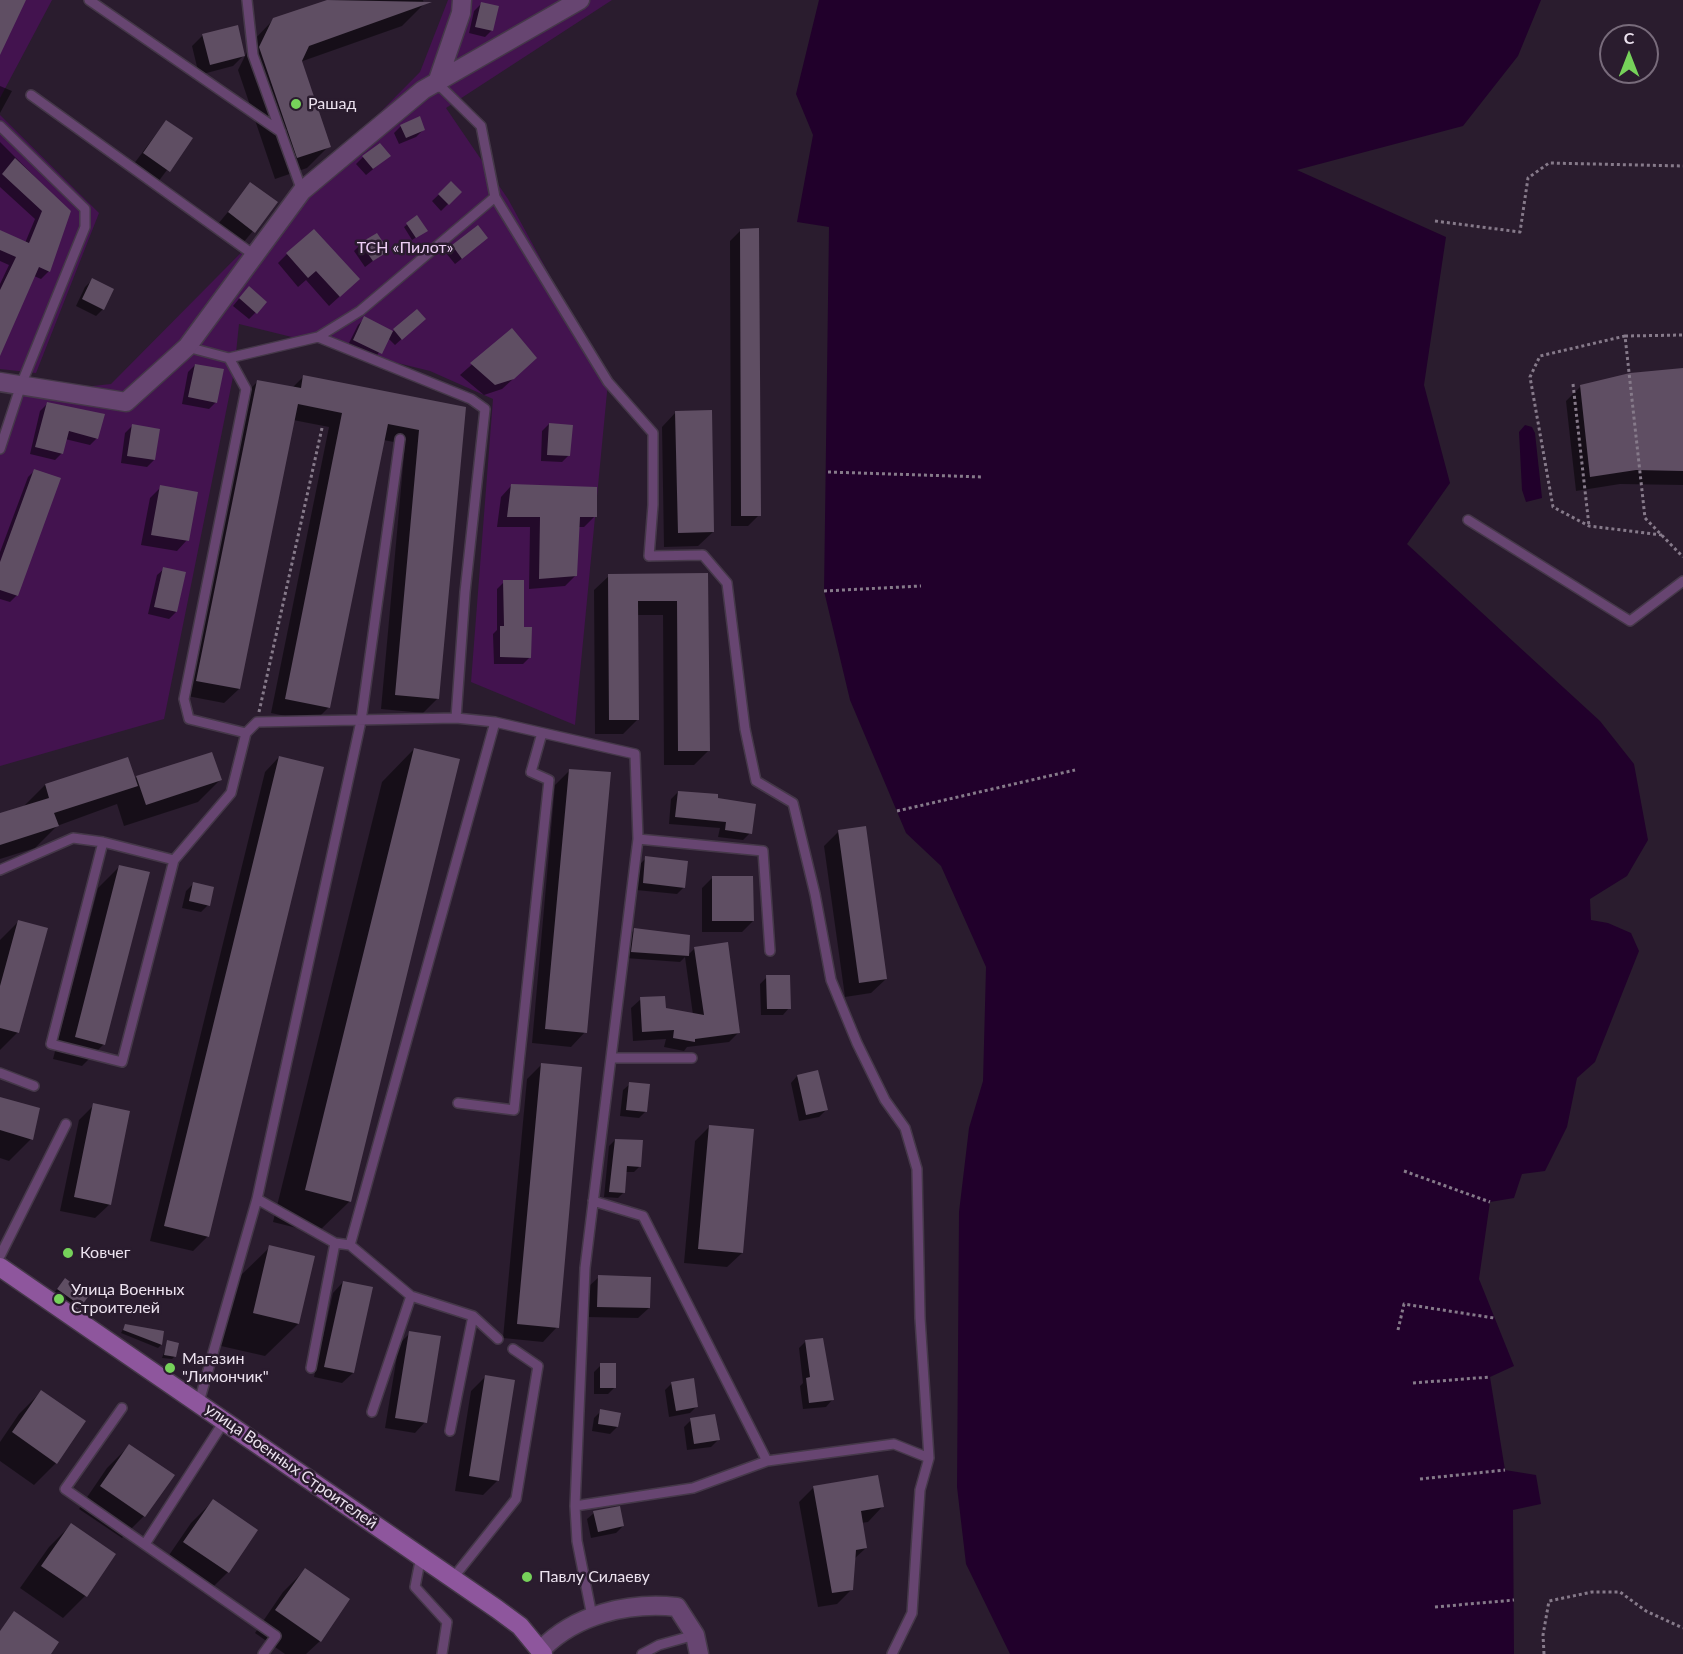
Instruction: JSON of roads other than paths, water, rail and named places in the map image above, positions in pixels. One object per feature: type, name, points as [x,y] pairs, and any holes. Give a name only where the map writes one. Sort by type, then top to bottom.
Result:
[{"type":"main road","name":"улица Военных Строителей","points":[[0,1267],[453,1578],[520,1626],[542,1652]]},
{"type":"street","points":[[437,83],[461,13],[462,0]]},
{"type":"street","points":[[0,382],[126,402],[187,347],[302,191],[423,90],[580,0]]},
{"type":"street","points":[[542,1652],[552,1638],[591,1616],[655,1605],[677,1608],[695,1635],[699,1654]]},
{"type":"lane","points":[[89,0],[281,132]]},
{"type":"lane","points":[[247,0],[253,55],[302,191]]},
{"type":"lane","points":[[437,83],[481,126],[495,197],[608,382],[653,433],[653,505],[649,556],[703,555],[727,583],[746,729],[756,782],[793,803],[815,894],[831,980],[866,1062],[885,1100],[905,1128],[917,1169],[920,1318],[928,1458],[921,1490],[912,1613],[892,1654]]},
{"type":"lane","points":[[30,95],[255,255]]},
{"type":"lane","points":[[0,126],[85,209],[87,216],[85,227],[21,386],[0,449]]},
{"type":"lane","points":[[187,347],[230,358],[318,337],[360,311],[495,197]]},
{"type":"lane","points":[[318,337],[471,399],[485,409],[465,591],[456,718]]},
{"type":"lane","points":[[230,358],[246,389],[184,699],[189,719],[246,733]]},
{"type":"lane","points":[[199,1402],[257,1199],[361,721],[400,439]]},
{"type":"lane","points":[[1468,520],[1630,621],[1683,581]]},
{"type":"lane","points":[[103,842],[51,1044],[122,1062],[174,860],[231,793],[246,733],[257,722],[456,718],[495,722],[635,754],[638,839],[585,1268],[575,1506],[577,1541],[591,1616]]},
{"type":"lane","points":[[350,1245],[495,722]]},
{"type":"lane","points":[[458,1103],[514,1110],[549,780],[531,772],[542,733]]},
{"type":"lane","points":[[0,870],[73,838],[103,842],[174,860]]},
{"type":"lane","points":[[638,839],[763,850],[770,951]]},
{"type":"lane","points":[[611,1058],[692,1058]]},
{"type":"lane","points":[[0,1073],[34,1086]]},
{"type":"lane","points":[[0,1256],[66,1124]]},
{"type":"lane","points":[[257,1199],[335,1243],[350,1245],[411,1296],[472,1316],[498,1339]]},
{"type":"lane","points":[[593,1201],[643,1216],[767,1461]]},
{"type":"lane","points":[[311,1368],[335,1243]]},
{"type":"lane","points":[[372,1412],[411,1296]]},
{"type":"lane","points":[[450,1431],[472,1316]]},
{"type":"lane","points":[[453,1578],[516,1499],[538,1366],[513,1349]]},
{"type":"lane","points":[[122,1408],[65,1489],[276,1636],[263,1654]]},
{"type":"lane","points":[[144,1544],[225,1420]]},
{"type":"lane","points":[[575,1506],[693,1488],[767,1461],[894,1444],[928,1458]]},
{"type":"lane","points":[[421,1556],[415,1587],[447,1622],[442,1654]]},
{"type":"lane","points":[[642,1654],[659,1645],[695,1635]]},
{"type":"place","name":"Рашад","points":[[296,104]]},
{"type":"place","name":"Ковчег","points":[[68,1253]]},
{"type":"place","name":"Улица Военных Строителей","points":[[59,1299]]},
{"type":"place","name":"Магазин \"Лимончик\"","points":[[170,1368]]},
{"type":"place","name":"Павлу Силаеву","points":[[527,1577]]},
{"type":"park label","name":"ТСН «Пилот»","points":[[405,248]]}]
